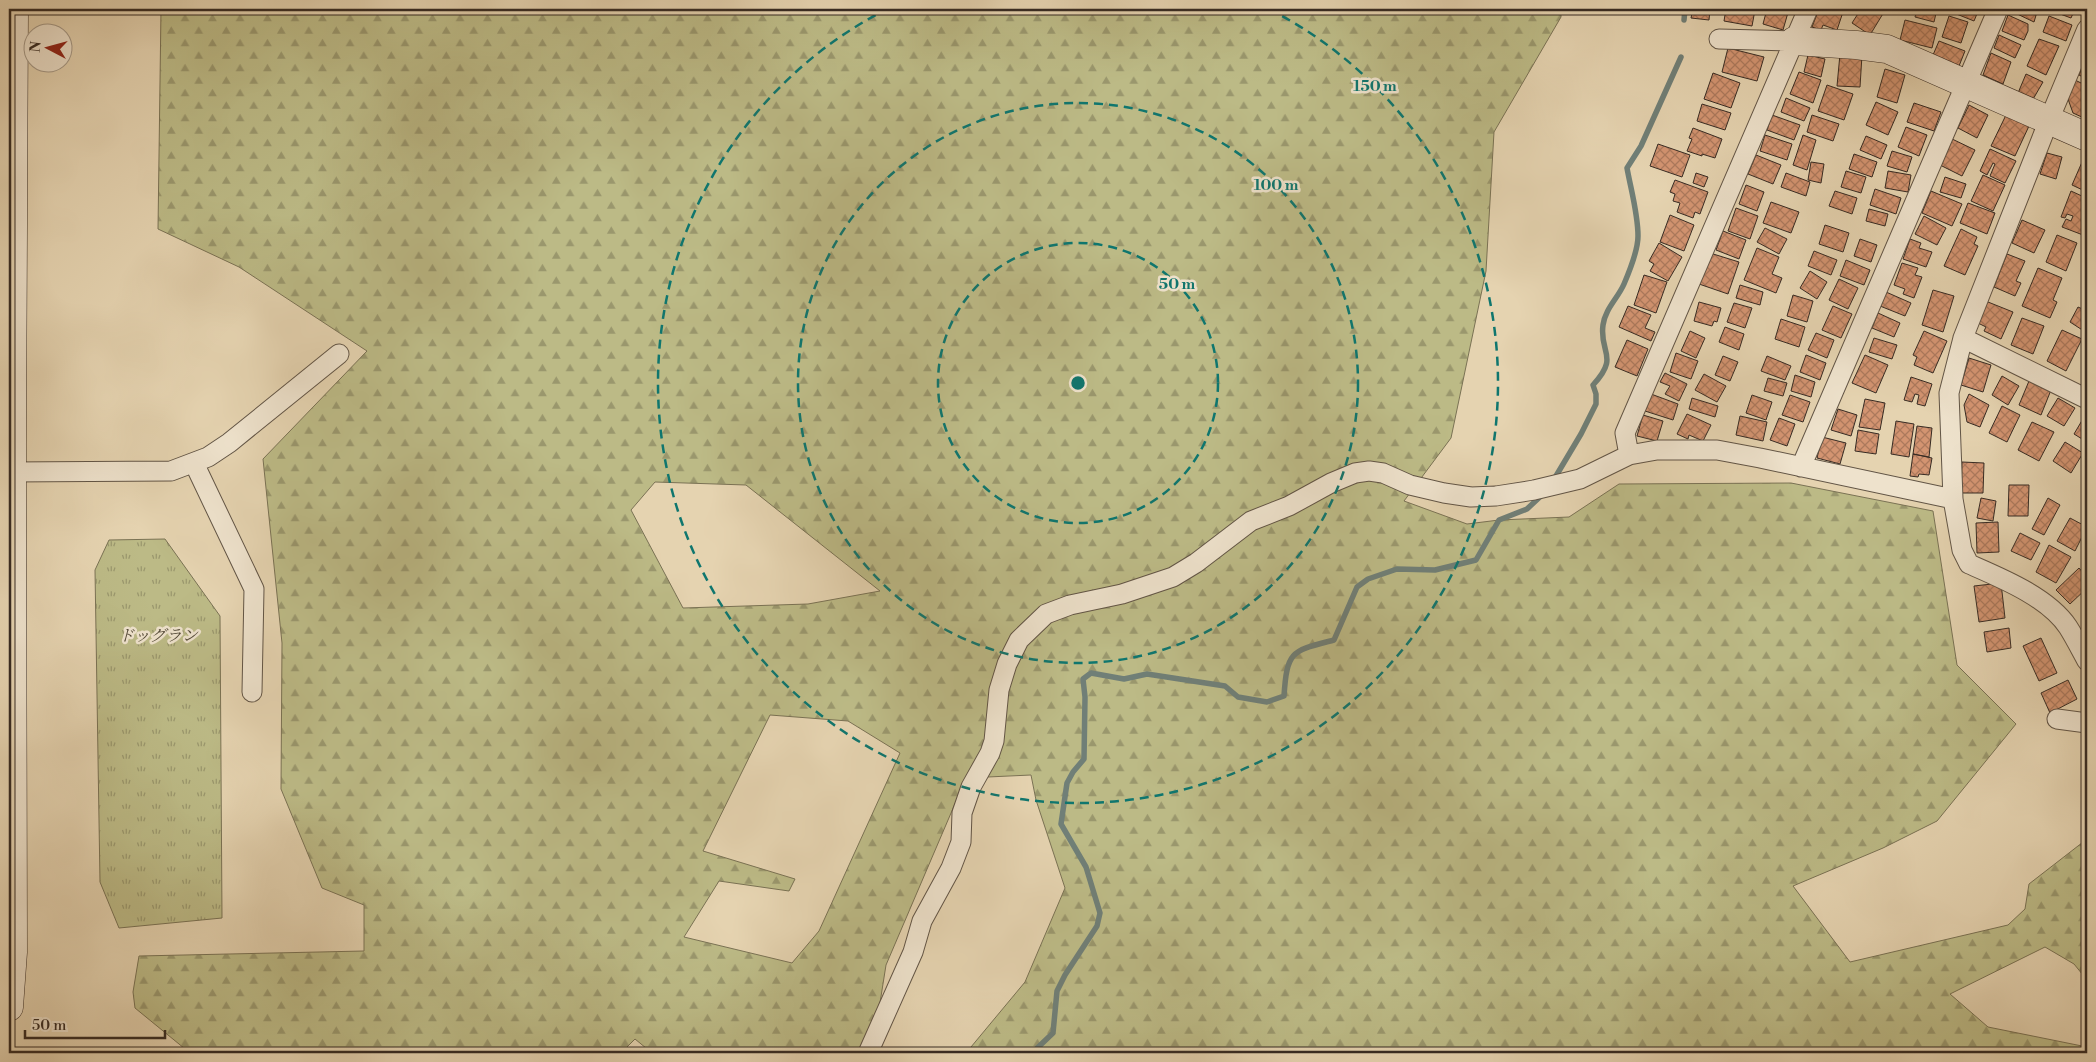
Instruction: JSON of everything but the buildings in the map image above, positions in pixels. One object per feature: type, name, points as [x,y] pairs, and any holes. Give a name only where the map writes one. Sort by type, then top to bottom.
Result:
[{"type":"street","points":[[9,1007],[13,952],[10,472],[14,9]]},
{"type":"street","points":[[1629,455],[1625,433],[1808,9]]},
{"type":"street","points":[[1801,467],[1998,9]]},
{"type":"street","points":[[2087,29],[1963,338],[1949,393],[1953,499],[1962,550],[1968,564],[2007,581],[2055,612],[2068,627],[2087,661]]},
{"type":"street","points":[[1719,39],[1794,41],[1887,49],[2087,137]]},
{"type":"street","points":[[1963,338],[2087,398]]},
{"type":"street","points":[[10,472],[171,471],[194,463],[208,457],[229,442],[339,354]]},
{"type":"street","points":[[868,1053],[912,952],[922,921],[951,868],[961,842],[962,813],[971,788],[990,754],[994,741],[999,690],[1007,664],[1019,640],[1046,614],[1070,605],[1122,594],[1173,578],[1251,521],[1289,506],[1331,483],[1355,473],[1369,471],[1383,474],[1410,486],[1471,496],[1496,496],[1534,490],[1580,478],[1629,455],[1657,450],[1717,450],[1953,499]]},
{"type":"street","points":[[194,463],[254,589],[252,692]]},
{"type":"street","points":[[2057,719],[2087,723]]},
{"type":"green space","points":[[161,9],[1561,9],[1561,17],[1494,132],[1486,271],[1451,438],[1404,501],[1467,524],[1499,520],[1569,517],[1619,484],[1791,483],[1933,511],[1957,665],[2016,724],[1937,821],[1883,848],[1793,886],[1850,962],[2008,925],[2025,909],[2029,884],[2087,839],[2087,980],[2074,964],[2045,947],[1950,994],[1988,1027],[2087,1047],[2087,1053],[966,1053],[1025,982],[1065,888],[1036,800],[1031,775],[966,778],[886,965],[872,1053],[652,1053],[635,1039],[621,1053],[190,1053],[135,1008],[133,992],[139,956],[364,951],[364,905],[322,888],[281,789],[282,643],[263,459],[367,351],[239,267],[158,229]],"holes":[[[655,482],[746,485],[880,591],[808,604],[683,608],[631,510]],[[770,715],[848,721],[900,753],[819,931],[792,963],[684,937],[719,881],[789,891],[795,879],[703,851]]]},
{"type":"green space","name":"ドッグラン","points":[[165,539],[220,616],[222,918],[119,928],[100,882],[95,570],[109,540]]},
{"type":"waterway","points":[[1684,20],[1685,9]]},
{"type":"waterway","points":[[1553,481],[1581,434],[1596,404],[1596,394],[1593,385],[1601,375],[1607,361],[1603,334],[1604,319],[1624,284],[1637,248],[1637,219],[1627,168],[1641,146],[1681,57]]},
{"type":"waterway","points":[[1032,1053],[1053,1033],[1057,991],[1065,975],[1097,926],[1100,913],[1086,867],[1061,824],[1067,783],[1084,759],[1085,697],[1083,679],[1091,673],[1124,679],[1147,674],[1225,686],[1238,697],[1267,702],[1284,696],[1287,669],[1294,655],[1301,650],[1334,640],[1357,587],[1368,579],[1397,569],[1435,570],[1476,560],[1499,520],[1527,509],[1543,494]]}]
